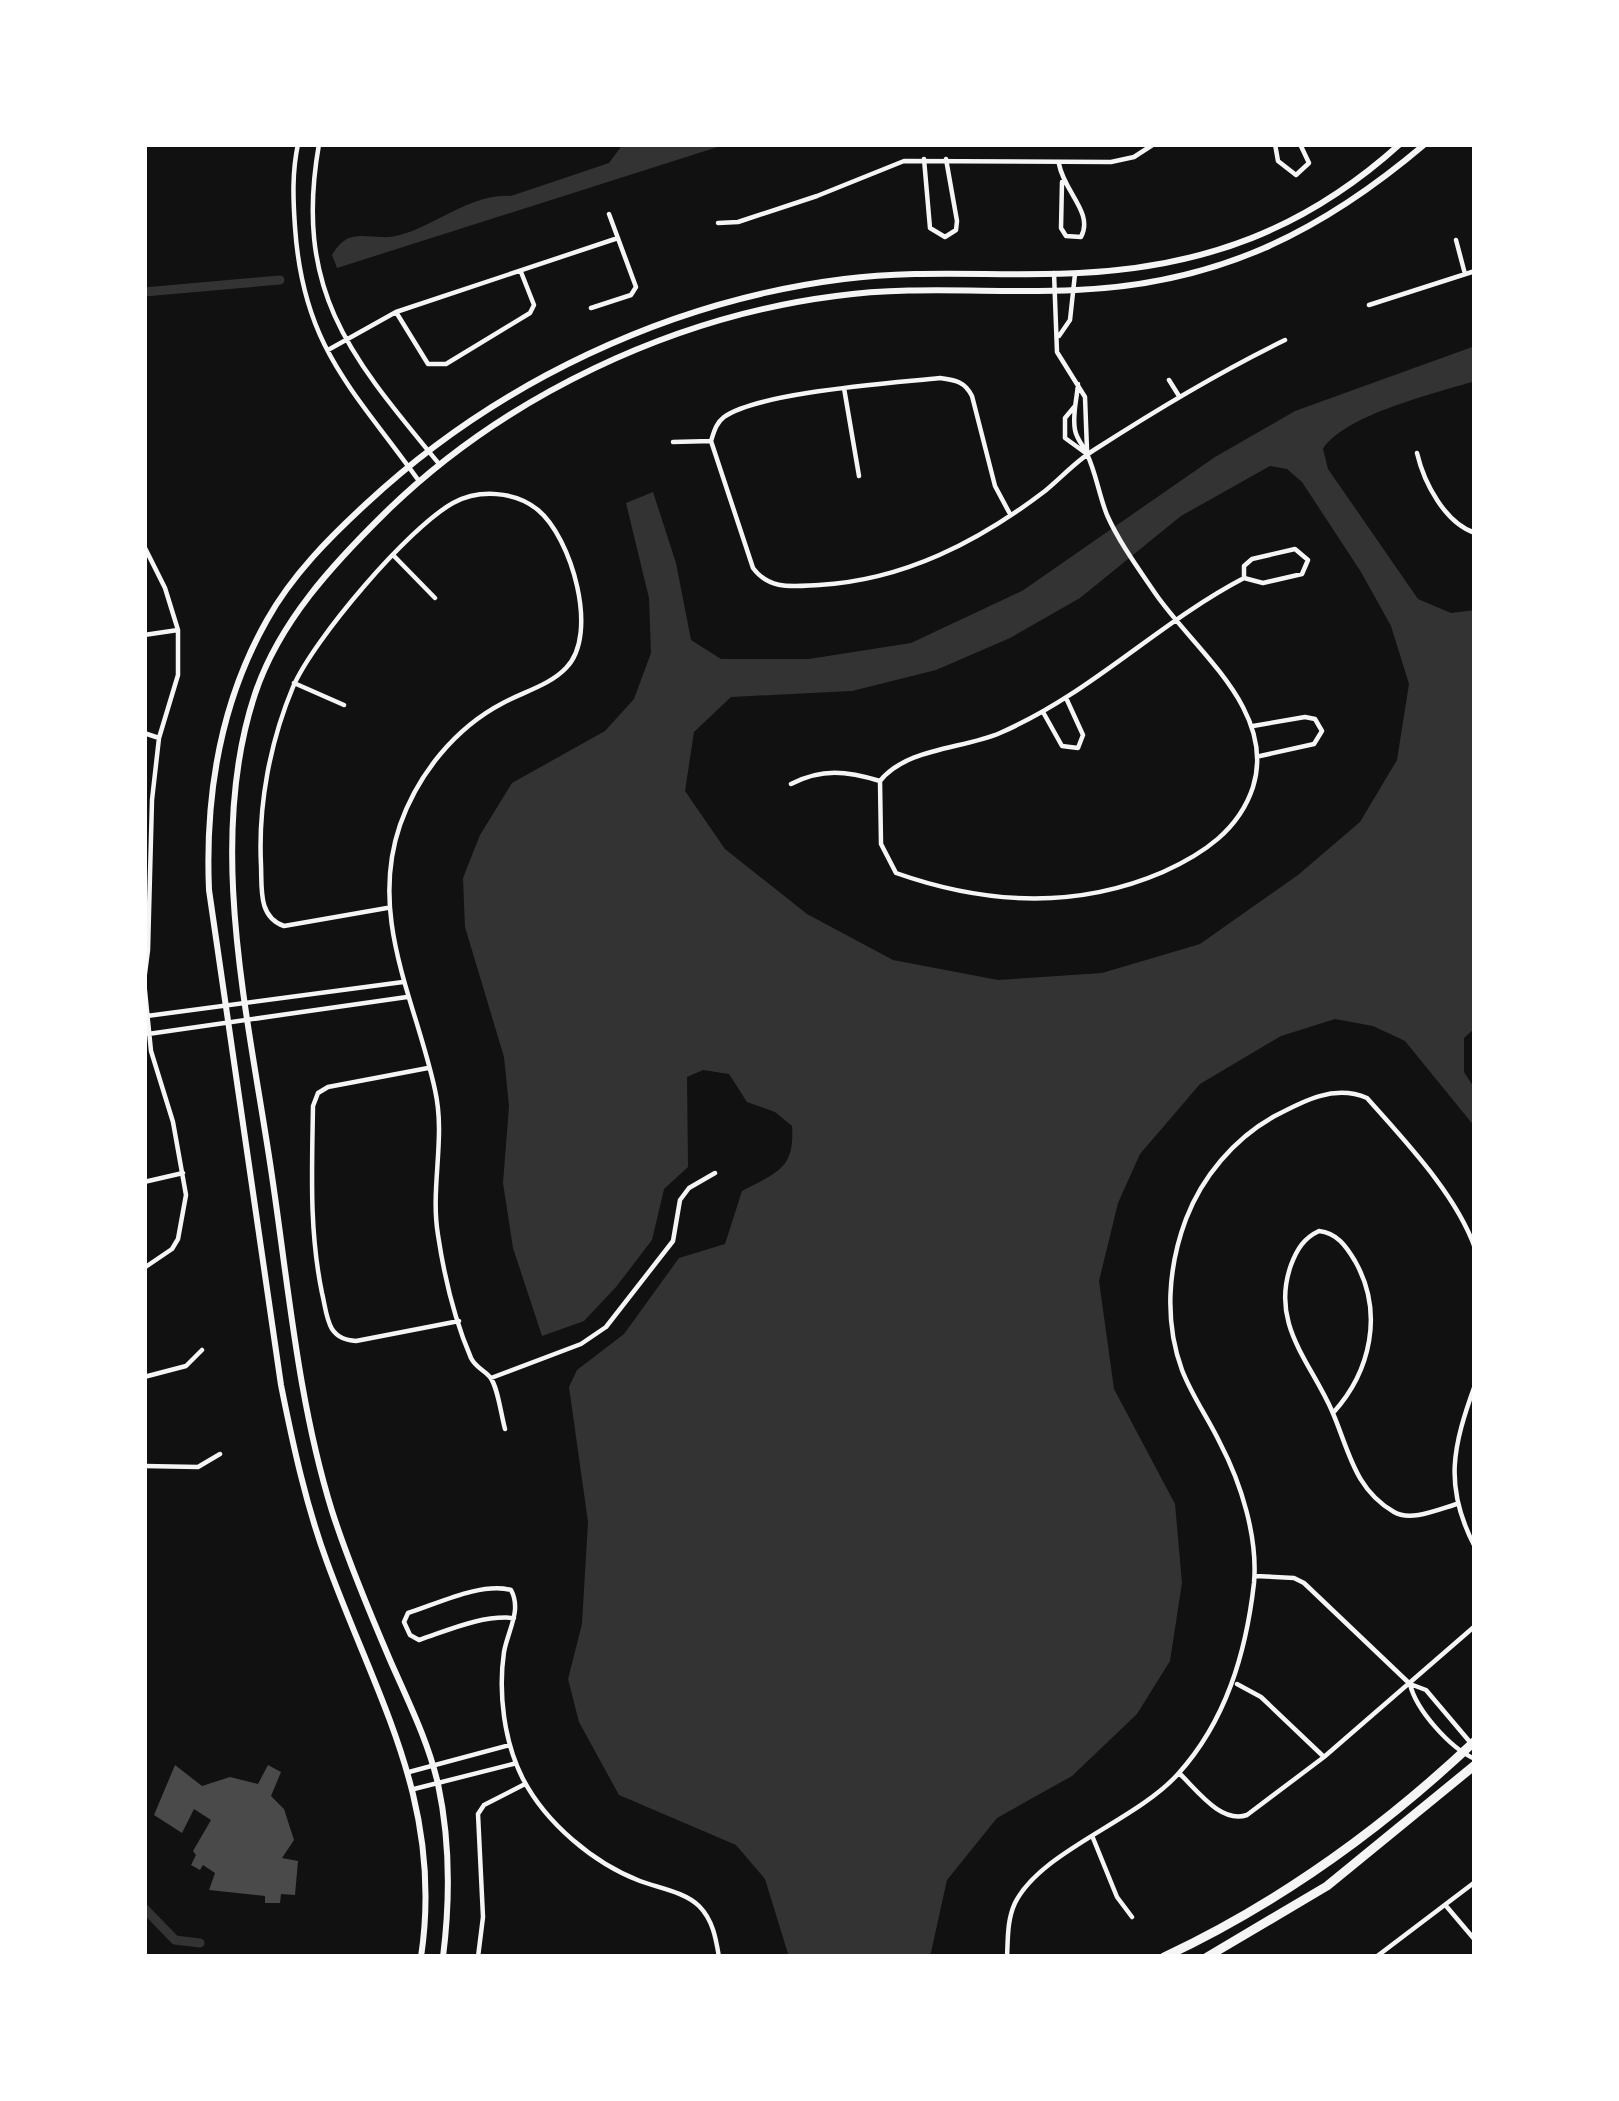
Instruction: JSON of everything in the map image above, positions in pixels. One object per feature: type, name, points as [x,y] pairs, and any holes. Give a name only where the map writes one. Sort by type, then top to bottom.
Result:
[{"type":"main road","points":[[1164,1957],[1316,1871],[1474,1744]]},
{"type":"main road","points":[[1207,1957],[1327,1886],[1475,1762]]},
{"type":"street","points":[[298,144],[293,186],[305,305],[354,396],[419,481]]},
{"type":"street","points":[[319,144],[311,203],[316,265],[325,298],[373,383],[440,465]]},
{"type":"street","points":[[718,223],[738,221],[817,196],[879,169],[924,159],[1111,162],[1133,157],[1154,144]]},
{"type":"street","points":[[1275,144],[1278,161],[1297,175],[1309,163],[1300,144]]},
{"type":"street","points":[[421,1957],[425,1883],[414,1789],[310,1513],[281,1385],[209,890],[208,815],[224,722],[268,616],[320,548],[407,465],[495,404],[639,332],[712,307],[842,279],[1075,273],[1167,263],[1228,249],[1339,194],[1400,144]]},
{"type":"street","points":[[443,1957],[447,1859],[437,1783],[332,1509],[313,1438],[233,896],[234,792],[252,701],[286,630],[304,601],[351,547],[419,481],[566,383],[610,360],[704,325],[856,294],[910,289],[1075,290],[1186,276],[1273,246],[1351,202],[1425,144]]},
{"type":"street","points":[[924,159],[930,228],[944,238],[956,230],[957,221],[946,159]]},
{"type":"street","points":[[1059,164],[1061,228],[1066,236],[1081,237],[1085,216],[1062,182]]},
{"type":"street","points":[[591,308],[631,296],[636,286],[609,214]]},
{"type":"street","points":[[326,351],[396,312],[618,238]]},
{"type":"street","points":[[1456,240],[1465,274]]},
{"type":"street","points":[[1369,305],[1475,271]]},
{"type":"street","points":[[396,312],[428,364],[446,364],[530,313],[534,305],[521,272]]},
{"type":"street","points":[[1054,273],[1057,352],[1085,398],[1087,454]]},
{"type":"street","points":[[1059,336],[1070,320],[1075,273]]},
{"type":"street","points":[[1010,514],[995,486],[967,385],[940,378],[844,388],[743,408],[724,417],[711,442],[759,577],[782,587],[878,577],[957,548],[1010,514],[1087,454],[1179,396],[1285,340]]},
{"type":"street","points":[[1169,380],[1179,396]]},
{"type":"street","points":[[1078,384],[1076,434],[1109,519],[1135,564],[1178,620],[1241,703],[1252,726],[1260,756],[1247,804],[1231,828],[1209,846],[1151,877],[1068,898],[979,896],[896,873],[881,844],[880,781],[898,764],[996,735],[1043,712],[1067,700],[1178,620],[1244,578],[1263,583],[1302,574],[1308,560],[1295,548],[1252,559],[1244,566],[1244,578]]},
{"type":"street","points":[[844,388],[859,476]]},
{"type":"street","points":[[1076,406],[1063,425],[1065,438],[1087,454]]},
{"type":"street","points":[[673,442],[711,442]]},
{"type":"street","points":[[1418,453],[1423,475],[1454,522],[1475,533]]},
{"type":"street","points":[[387,908],[284,926],[271,922],[265,912],[262,814],[279,722],[308,656],[394,556],[452,504],[472,496],[519,498],[539,510],[556,530],[570,561],[581,610],[577,650],[568,666],[499,704],[439,754],[415,790],[399,828],[387,908],[407,997],[430,1068],[439,1128],[437,1231],[472,1361],[491,1378],[505,1429]]},
{"type":"street","points":[[144,546],[165,588],[178,630],[178,675],[159,738],[151,818],[144,981],[148,1034],[183,1173],[185,1213],[172,1249],[144,1268]]},
{"type":"street","points":[[394,556],[435,598]]},
{"type":"street","points":[[268,616],[286,630]]},
{"type":"street","points":[[144,635],[178,630]]},
{"type":"street","points":[[294,683],[344,705]]},
{"type":"street","points":[[1043,712],[1058,742],[1078,748],[1083,735],[1067,700]]},
{"type":"street","points":[[1252,726],[1305,717],[1315,719],[1322,731],[1314,744],[1260,756]]},
{"type":"street","points":[[144,733],[159,738]]},
{"type":"street","points":[[791,784],[812,773],[844,771],[880,781]]},
{"type":"street","points":[[147,1016],[403,982]]},
{"type":"street","points":[[148,1034],[407,997]]},
{"type":"street","points":[[430,1068],[317,1093],[310,1213],[316,1264],[334,1332],[342,1339],[356,1341],[459,1321]]},
{"type":"street","points":[[1007,1957],[1009,1919],[1031,1881],[1144,1804],[1179,1773],[1235,1683],[1255,1576],[1241,1490],[1180,1366],[1170,1289],[1175,1248],[1191,1205],[1213,1169],[1263,1122],[1298,1104],[1350,1090],[1366,1098],[1444,1190],[1467,1225],[1475,1248]]},
{"type":"street","points":[[144,1182],[183,1173]]},
{"type":"street","points":[[491,1378],[581,1344],[606,1328],[673,1240],[680,1200],[689,1188],[716,1173]]},
{"type":"street","points":[[1333,1413],[1350,1394],[1370,1343],[1372,1319],[1363,1275],[1350,1252],[1329,1232],[1319,1231],[1308,1236],[1292,1261],[1284,1316],[1289,1336],[1333,1413],[1348,1460],[1361,1483],[1393,1511],[1406,1516],[1457,1504]]},
{"type":"street","points":[[267,1292],[289,1290]]},
{"type":"street","points":[[144,1376],[186,1366],[202,1350]]},
{"type":"street","points":[[1475,1385],[1454,1455],[1457,1504],[1475,1547]]},
{"type":"street","points":[[144,1466],[198,1467],[220,1454]]},
{"type":"street","points":[[1255,1576],[1304,1583],[1410,1684],[1426,1690],[1474,1744]]},
{"type":"street","points":[[514,1618],[498,1616],[419,1640],[410,1635],[404,1622],[408,1613],[500,1587],[511,1590],[516,1600],[514,1618],[504,1652],[502,1684],[509,1745],[525,1784],[568,1836],[612,1869],[696,1902],[714,1930],[719,1957]]},
{"type":"street","points":[[1179,1773],[1226,1815],[1236,1819],[1247,1815],[1324,1757],[1475,1626]]},
{"type":"street","points":[[1235,1683],[1261,1697],[1324,1757]]},
{"type":"street","points":[[1410,1684],[1414,1699],[1461,1754],[1475,1762]]},
{"type":"street","points":[[410,1772],[509,1745]]},
{"type":"street","points":[[414,1789],[515,1763]]},
{"type":"street","points":[[478,1957],[483,1917],[478,1814],[484,1805],[525,1784]]},
{"type":"street","points":[[1093,1838],[1117,1897],[1132,1917]]},
{"type":"street","points":[[1376,1957],[1475,1882]]},
{"type":"street","points":[[1447,1907],[1475,1940]]},
{"type":"shaded area","points":[[623,144],[727,144],[337,268],[332,255],[348,238],[411,231],[477,201],[511,196],[609,163]]},
{"type":"shaded area","points":[[1475,346],[1475,381],[1370,416],[1323,449],[1328,469],[1418,599],[1451,613],[1475,610],[1475,1028],[1464,1038],[1464,1072],[1475,1089],[1475,1127],[1405,1041],[1373,1026],[1335,1019],[1281,1036],[1200,1084],[1140,1154],[1118,1203],[1099,1281],[1114,1389],[1175,1504],[1182,1583],[1170,1661],[1137,1714],[1072,1776],[997,1818],[947,1880],[930,1957],[789,1957],[765,1879],[736,1845],[619,1795],[579,1722],[568,1679],[582,1624],[588,1522],[569,1387],[577,1370],[624,1334],[679,1258],[725,1244],[742,1191],[787,1160],[792,1126],[775,1112],[747,1102],[729,1074],[703,1070],[687,1077],[688,1167],[664,1189],[652,1240],[584,1321],[542,1336],[513,1248],[503,1183],[509,1106],[504,1057],[465,927],[463,878],[480,835],[512,783],[605,731],[634,699],[651,653],[649,598],[626,503],[653,492],[676,563],[691,640],[721,659],[809,659],[911,643],[1022,591],[1215,457],[1295,411]],"holes":[[[1270,466],[1287,469],[1302,482],[1391,626],[1409,684],[1397,760],[1360,822],[1298,875],[1200,944],[1102,973],[998,980],[893,960],[807,914],[725,849],[685,791],[694,732],[731,697],[852,691],[936,670],[1010,638],[1080,598],[1181,516]]]},
{"type":"building","points":[[175,1765],[202,1786],[230,1777],[258,1784],[268,1765],[281,1772],[271,1796],[284,1809],[294,1840],[282,1858],[298,1861],[295,1895],[281,1894],[280,1903],[265,1903],[265,1896],[209,1890],[215,1873],[203,1865],[200,1870],[191,1865],[193,1851],[211,1820],[194,1809],[182,1833],[154,1815]]},
{"type":"waterway","points":[[144,292],[280,280]]},
{"type":"waterway","points":[[144,1908],[175,1940],[200,1943]]}]
